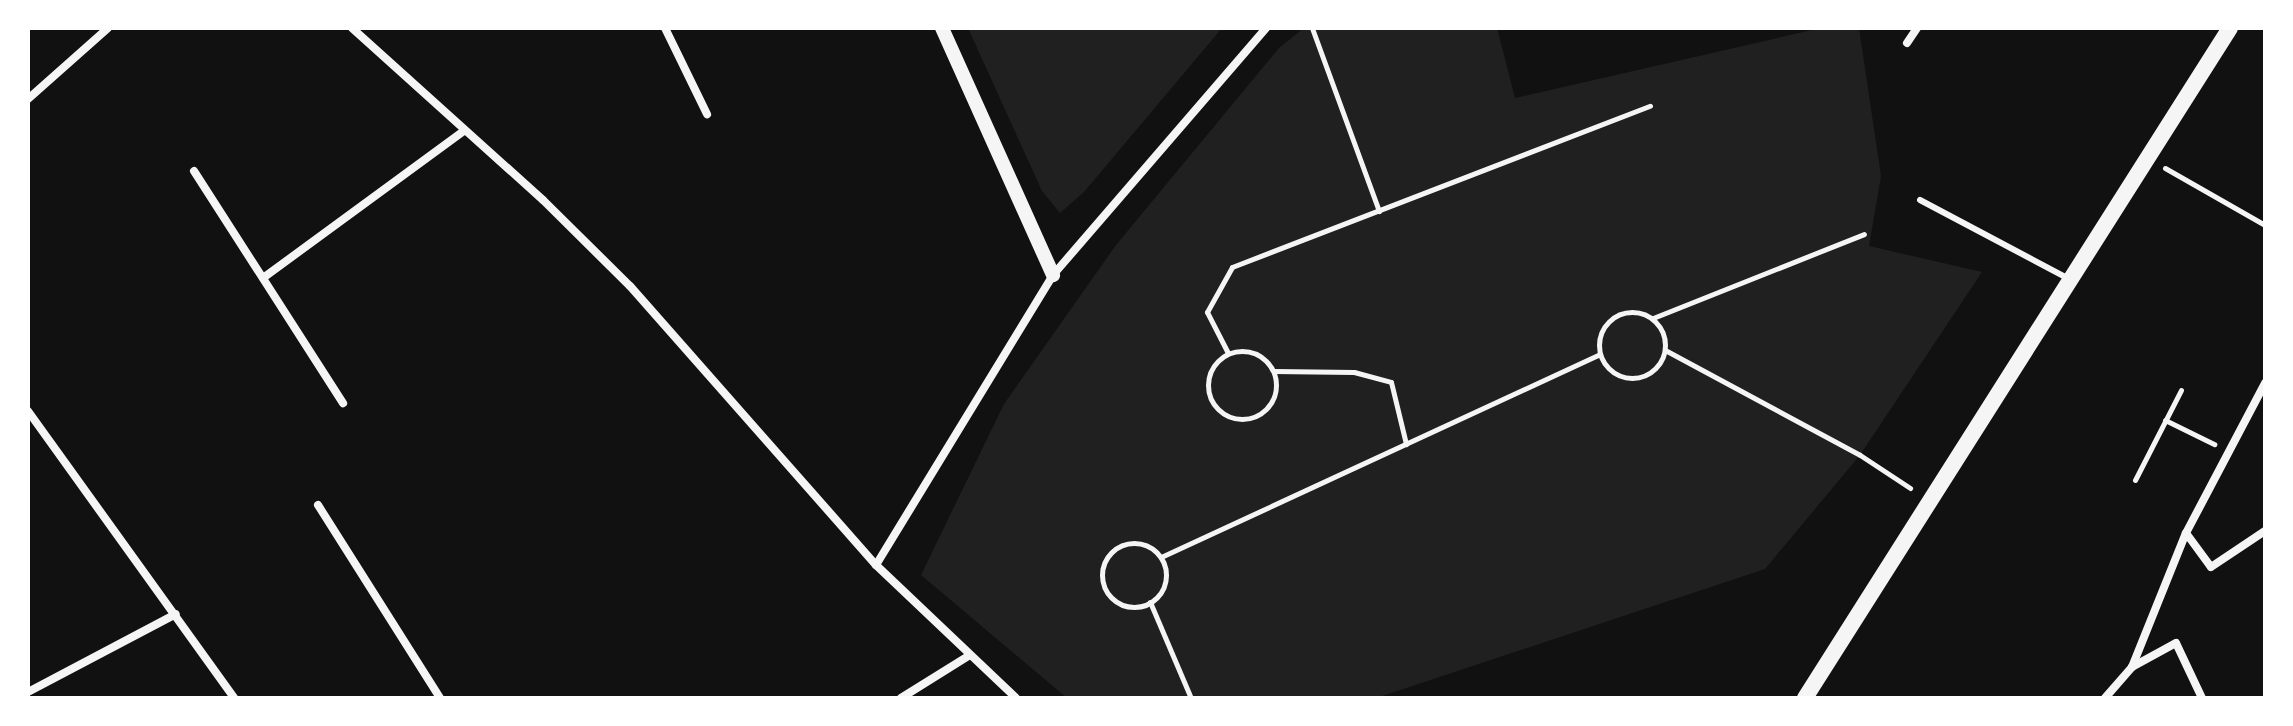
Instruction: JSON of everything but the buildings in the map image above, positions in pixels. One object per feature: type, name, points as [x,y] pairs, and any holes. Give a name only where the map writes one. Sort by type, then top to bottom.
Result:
[{"type":"main road","points":[[1805,698],[2230,28]]},
{"type":"street","points":[[28,99],[108,28]]},
{"type":"street","points":[[352,28],[630,286],[876,565],[1016,698]]},
{"type":"street","points":[[665,28],[707,114]]},
{"type":"street","points":[[942,28],[1053,275]]},
{"type":"street","points":[[876,565],[1053,275],[1266,28]]},
{"type":"street","points":[[1907,43],[1917,28]]},
{"type":"street","points":[[263,278],[465,130]]},
{"type":"street","points":[[194,171],[343,403]]},
{"type":"street","points":[[2105,698],[2132,667],[2186,533],[2225,450],[2265,383]]},
{"type":"street","points":[[29,415],[234,698]]},
{"type":"street","points":[[318,505],[440,698]]},
{"type":"street","points":[[2186,533],[2211,567],[2265,531]]},
{"type":"street","points":[[28,692],[176,614]]},
{"type":"street","points":[[2132,667],[2176,643],[2202,698]]},
{"type":"street","points":[[901,698],[970,655]]},
{"type":"lane","points":[[1920,200],[2070,279]]},
{"type":"path","points":[[1312,28],[1379,211]]},
{"type":"path","points":[[1228,353],[1207,312],[1232,267],[1650,106]]},
{"type":"path","points":[[2149,158],[2265,225]]},
{"type":"path","points":[[1653,318],[1864,234]]},
{"type":"path","points":[[1633,311],[1653,318],[1665,335],[1665,350],[1651,373],[1631,380],[1611,373],[1599,355],[1599,334],[1612,317],[1633,311]]},
{"type":"path","points":[[1245,350],[1262,357],[1274,371],[1276,389],[1270,405],[1256,416],[1230,416],[1210,399],[1207,381],[1214,364],[1228,353],[1245,350]]},
{"type":"path","points":[[1665,350],[1860,455],[1928,500]]},
{"type":"path","points":[[1161,557],[1599,355]]},
{"type":"path","points":[[1274,371],[1354,372],[1391,382],[1406,444]]},
{"type":"path","points":[[2135,480],[2181,390]]},
{"type":"path","points":[[2165,420],[2225,450]]},
{"type":"path","points":[[1125,544],[1145,545],[1161,557],[1167,577],[1159,596],[1150,602],[1122,607],[1106,594],[1101,574],[1108,555],[1125,544]]},
{"type":"path","points":[[1150,602],[1191,698]]},
{"type":"shaded area","points":[[968,28],[1222,28],[1084,192],[1060,213],[1042,191]]},
{"type":"shaded area","points":[[1304,28],[1497,28],[1515,98],[1821,28],[1859,28],[1881,176],[1869,246],[1982,272],[1860,455],[1765,569],[1376,698],[1067,698],[921,575],[1004,404],[1116,245],[1279,48]]}]
